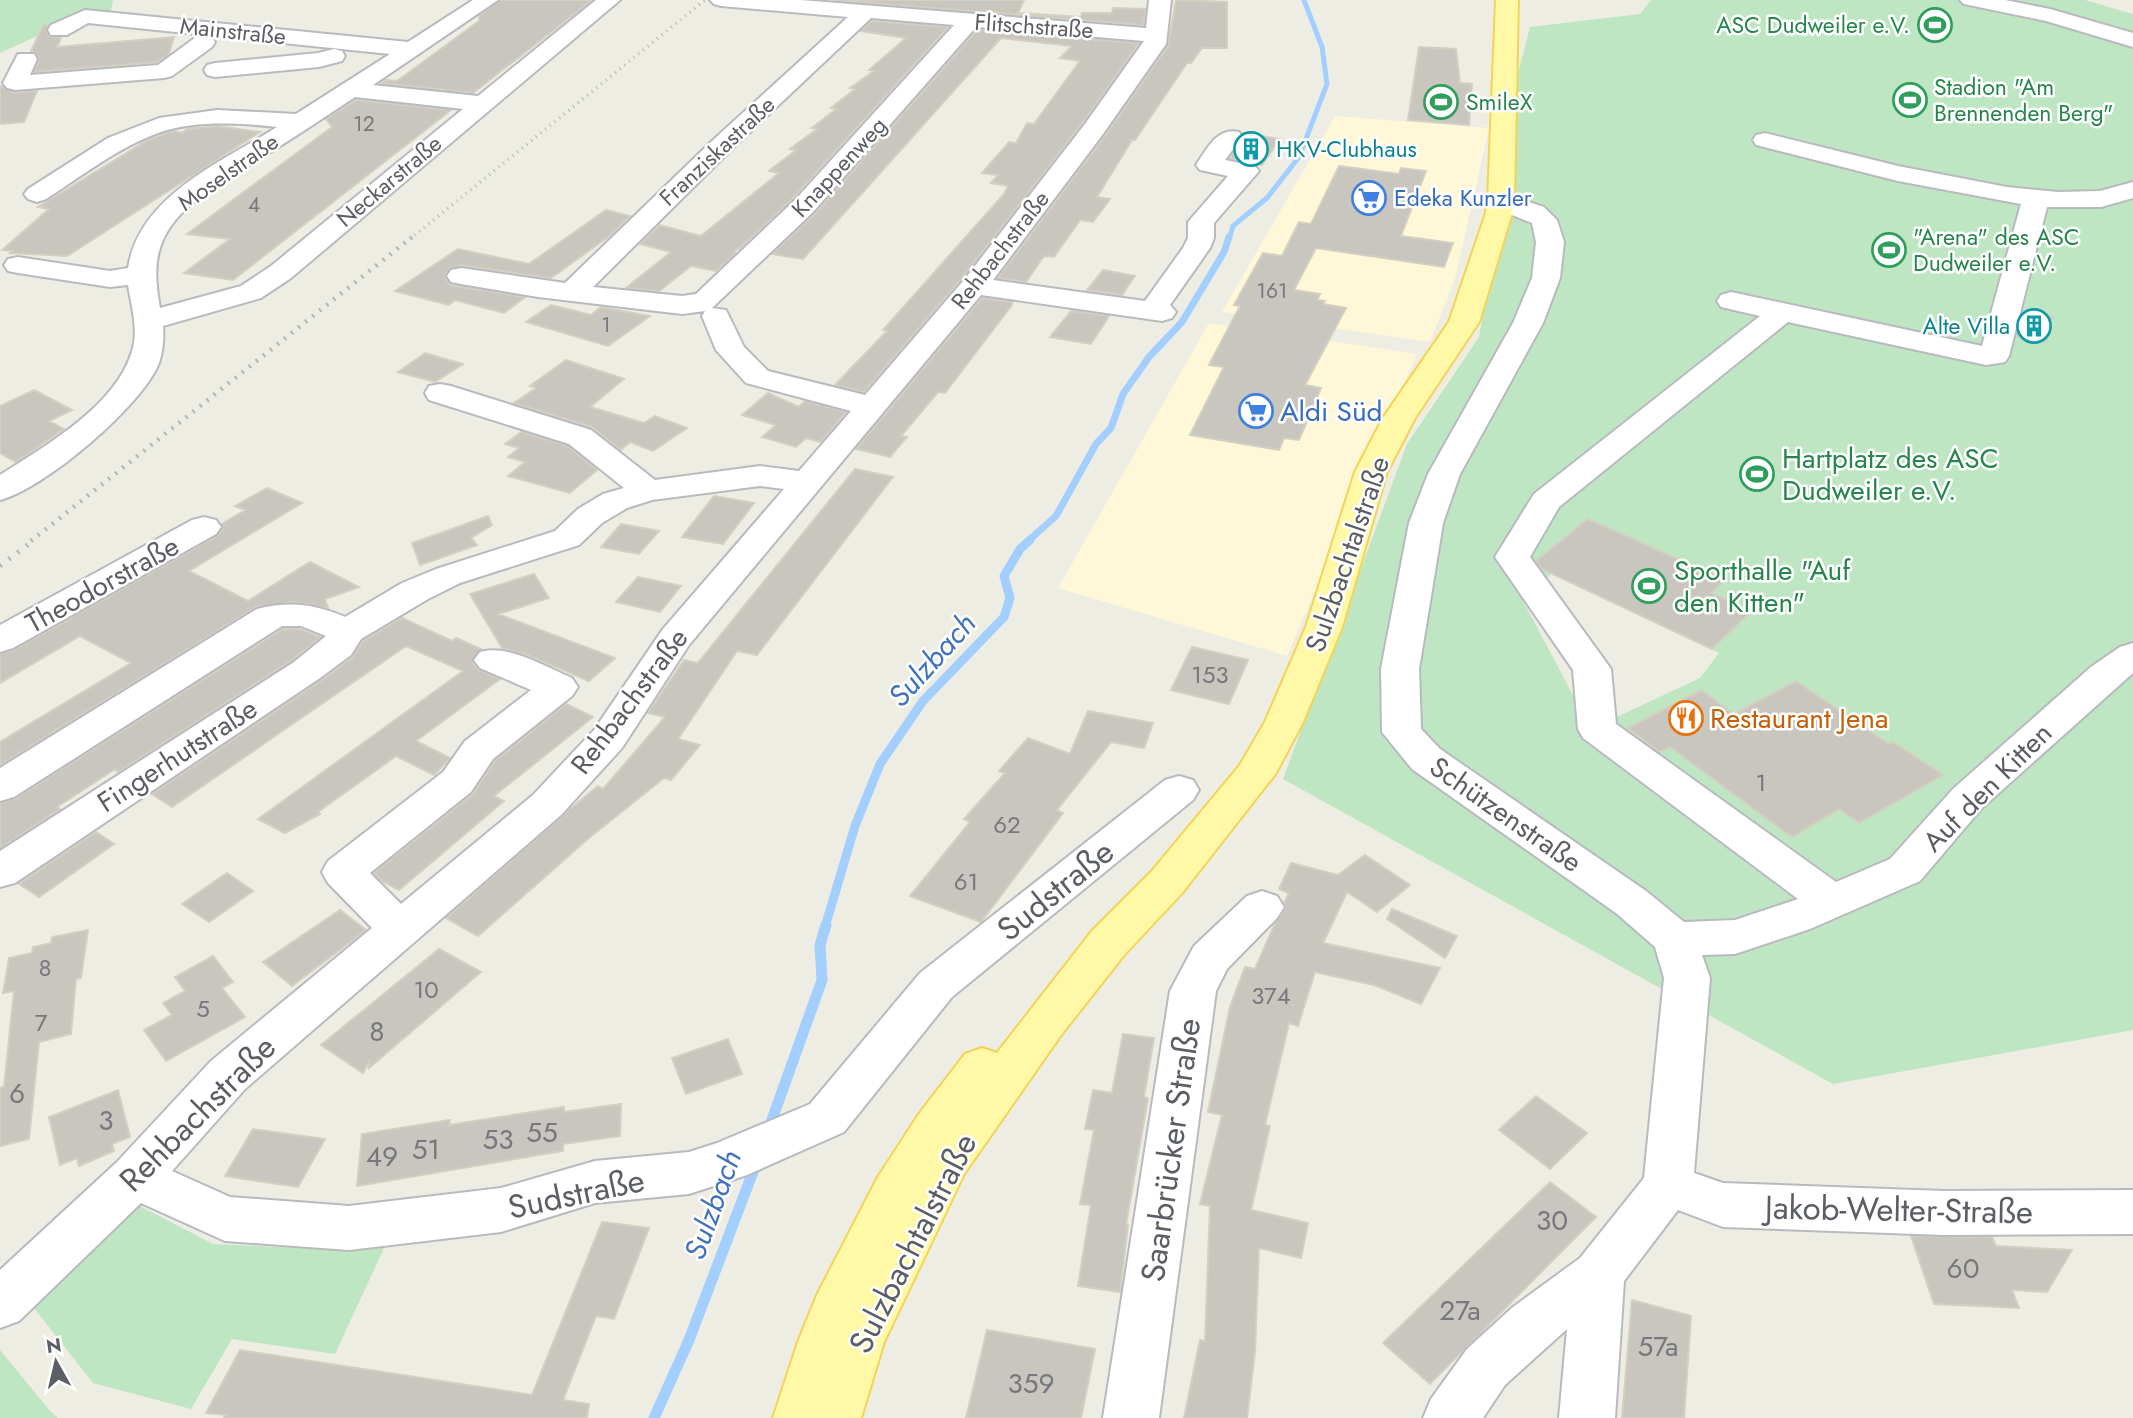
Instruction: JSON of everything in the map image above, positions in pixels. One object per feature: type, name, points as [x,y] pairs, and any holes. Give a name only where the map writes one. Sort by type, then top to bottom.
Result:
[{"type":"main road","name":"Sulzbachtalstraße","points":[[802,1418],[829,1332],[870,1237],[920,1149],[959,1095],[1034,1006],[1108,943],[1167,882],[1256,773],[1284,722],[1324,627],[1371,472],[1398,418],[1464,322],[1501,201],[1507,0]]},
{"type":"main road","name":"Sulzbachtalstraße","points":[[833,1418],[858,1339],[946,1160],[1016,1060],[1108,943]]},
{"type":"street","name":"Moselstraße","points":[[0,490],[87,428],[115,403],[135,380],[149,343],[139,275],[150,238],[161,220],[214,178],[488,0]]},
{"type":"street","name":"Neckarstraße","points":[[147,321],[251,292],[281,272],[609,0]]},
{"type":"street","points":[[1971,0],[2050,15],[2133,40]]},
{"type":"street","name":"Flitschstraße","points":[[732,1],[811,4],[864,13],[915,8],[970,21],[1159,18]]},
{"type":"street","name":"Franziskastraße","points":[[572,292],[721,146],[864,13]]},
{"type":"street","name":"Mainstraße","points":[[59,30],[85,16],[411,50]]},
{"type":"street","name":"Rehbachstraße","points":[[0,1304],[135,1177],[228,1075],[547,805],[608,739],[676,637],[974,286],[1148,56],[1159,18]]},
{"type":"street","name":"Knappenweg","points":[[707,310],[706,300],[804,206],[970,21]]},
{"type":"street","points":[[26,59],[15,83],[164,71],[204,42]]},
{"type":"street","points":[[215,70],[318,60],[332,57],[354,44]]},
{"type":"street","points":[[352,90],[483,104]]},
{"type":"street","name":"Moselstraße","points":[[37,194],[113,146],[167,123],[220,119],[301,122]]},
{"type":"street","points":[[974,286],[1157,311],[1196,248],[1201,222],[1246,171],[1209,165],[1230,137]]},
{"type":"street","points":[[1765,140],[1927,179],[2036,198],[2093,201],[2119,197],[2133,190]]},
{"type":"street","points":[[1731,301],[1994,356],[2036,198]]},
{"type":"street","name":"Schützenstraße","points":[[1501,201],[1535,213],[1544,220],[1550,242],[1546,278],[1528,323],[1444,474],[1426,523],[1401,669],[1402,732],[1426,759],[1631,901],[1675,939]]},
{"type":"street","points":[[18,265],[110,279],[139,275]]},
{"type":"street","points":[[461,276],[707,310],[731,350],[757,377],[870,406]]},
{"type":"street","points":[[1451,1418],[1486,1367],[1532,1324],[1598,1274],[1668,1185],[1687,978],[1675,939],[1735,937],[1796,918],[1831,901],[1597,729],[1592,669],[1512,556],[1546,501],[1781,313]]},
{"type":"street","points":[[440,393],[580,437],[648,491],[760,475],[806,482]]},
{"type":"street","name":"Fingerhutstraße","points":[[0,872],[307,670],[338,647],[347,632],[415,591],[448,576],[567,538],[590,516],[615,501],[648,491]]},
{"type":"street","name":"Theodorstraße","points":[[0,640],[204,527]]},
{"type":"street","points":[[0,787],[270,617],[286,612],[302,612],[347,632]]},
{"type":"street","name":"Auf den Kitten","points":[[1831,901],[1905,870],[1967,799],[2104,676],[2133,655]]},
{"type":"street","points":[[400,929],[343,872],[457,782],[479,750],[559,687],[492,660]]},
{"type":"street","name":"Sudstraße","points":[[135,1177],[225,1219],[349,1228],[501,1210],[595,1182],[689,1172],[729,1160],[828,1118],[936,985],[1179,790]]},
{"type":"street","name":"Saarbrücker Straße","points":[[1131,1418],[1193,991],[1210,958],[1262,906]]},
{"type":"street","name":"Jakob-Welter-Straße","points":[[1668,1185],[1723,1205],[1944,1213],[2133,1212]]},
{"type":"street","points":[[1587,1418],[1598,1274]]},
{"type":"shaded area","points":[[1335,116],[1489,128],[1455,279],[1430,342],[1222,312]]},
{"type":"shaded area","points":[[1209,323],[1417,354],[1287,656],[1058,588]]},
{"type":"green space","points":[[0,0],[113,0],[111,11],[89,12],[0,53]]},
{"type":"green space","points":[[1651,0],[2085,0],[2133,14],[2133,1030],[1833,1084],[1283,779],[1407,444],[1479,337],[1510,161],[1516,81],[1530,27],[1640,14]],"holes":[[[1552,574],[1719,653],[1700,678],[1591,729],[1521,597]]]},
{"type":"green space","points":[[136,1204],[213,1244],[324,1249],[385,1246],[335,1354],[232,1339],[191,1409],[93,1383],[30,1303]]},
{"type":"green space","points":[[0,1350],[51,1412],[58,1418],[0,1418]]},
{"type":"building","points":[[500,0],[592,0],[473,93],[382,83],[386,80],[397,81],[479,21],[479,16]]},
{"type":"building","points":[[833,0],[1024,0],[1018,13],[1081,17],[1082,13],[1112,13],[1113,8],[1145,9],[1144,25]]},
{"type":"building","points":[[1176,0],[1227,2],[1227,48],[1202,48],[1191,63],[1187,63],[1135,140],[1132,140],[1097,197],[1110,199],[1093,222],[1080,220],[1054,257],[1044,256],[1026,282],[998,278],[1105,136],[1168,46]]},
{"type":"building","points":[[872,21],[948,27],[793,198],[736,249],[735,254],[716,271],[691,266],[659,291],[626,288],[671,252],[640,244],[660,225],[701,236],[779,173],[769,171],[796,150],[790,149],[817,129],[812,128],[836,109],[831,108],[855,89],[850,88],[874,71],[869,70],[906,38],[861,31]]},
{"type":"building","points":[[44,24],[48,26],[46,31],[49,36],[61,38],[57,47],[174,37],[169,54],[157,62],[34,72],[39,58],[31,51]]},
{"type":"building","points":[[977,30],[1139,43],[1083,122],[962,278],[864,392],[835,385],[887,331],[883,330],[1004,194],[1008,186],[991,183],[998,175],[982,173],[1009,142],[1016,143],[1027,123],[1034,124],[1080,61],[1060,58],[1072,46],[1001,38],[803,259],[772,254],[815,214]]},
{"type":"building","name":"SmileX","points":[[1419,47],[1456,49],[1460,83],[1472,84],[1469,125],[1408,120]]},
{"type":"building","points":[[0,86],[14,93],[37,91],[24,122],[0,124]]},
{"type":"building","points":[[356,100],[451,110],[233,280],[184,273],[230,239],[187,234],[332,127],[326,119]]},
{"type":"building","points":[[217,126],[260,132],[67,256],[10,253],[12,251],[2,250],[49,209],[38,207],[148,140],[173,131],[182,133],[187,129]]},
{"type":"building","name":"HKV-Clubhaus","points":[[1243,133],[1280,139],[1262,165],[1230,158],[1244,139]]},
{"type":"building","points":[[1339,166],[1399,174],[1401,168],[1426,171],[1401,236],[1453,243],[1444,267],[1316,248],[1294,290],[1320,294],[1317,300],[1325,301],[1323,304],[1346,308],[1305,385],[1321,388],[1299,440],[1284,438],[1279,450],[1190,435],[1224,367],[1209,365],[1240,306],[1234,305],[1263,253],[1282,256],[1299,222],[1311,224]]},
{"type":"building","points":[[606,210],[630,216],[608,237],[551,278],[461,265],[449,269],[445,277],[450,285],[525,297],[504,313],[455,300],[449,305],[395,291],[458,249],[529,264]]},
{"type":"building","points":[[1103,270],[1135,276],[1122,295],[1087,290]]},
{"type":"building","points":[[982,298],[1012,302],[1012,305],[945,393],[938,392],[901,436],[907,437],[890,457],[856,449]]},
{"type":"building","points":[[551,305],[591,315],[601,307],[650,316],[608,346],[526,322]]},
{"type":"building","points":[[1071,311],[1109,316],[1091,344],[1050,337]]},
{"type":"building","name":"Alte Villa","points":[[2023,311],[2053,317],[2046,342],[2017,336]]},
{"type":"building","points":[[425,353],[463,364],[435,382],[398,372]]},
{"type":"building","points":[[566,360],[624,379],[590,407],[644,423],[655,416],[687,428],[653,451],[630,442],[621,450],[592,427],[514,403],[536,388],[530,386]]},
{"type":"building","points":[[34,390],[72,410],[49,421],[64,429],[16,462],[0,453],[0,406]]},
{"type":"building","points":[[768,393],[799,407],[805,401],[846,412],[821,442],[806,438],[796,447],[762,437],[776,425],[742,415]]},
{"type":"building","points":[[521,432],[568,446],[597,470],[570,493],[508,476],[525,462],[508,457],[519,448],[505,444]]},
{"type":"building","points":[[855,469],[893,477],[757,655],[737,651],[678,739],[700,745],[671,780],[664,778],[589,838],[478,936],[446,918],[570,809],[598,786],[603,789],[665,717],[648,713],[684,660],[698,663]]},
{"type":"building","points":[[267,488],[302,503],[189,571],[248,601],[310,562],[359,587],[325,599],[328,608],[291,602],[256,607],[0,765],[0,742],[131,663],[80,636],[0,683],[0,654],[14,650],[217,536],[223,529],[222,524],[245,510],[235,506]]},
{"type":"building","points":[[714,496],[754,503],[723,544],[682,537]]},
{"type":"building","points":[[488,516],[492,525],[471,538],[477,545],[420,565],[412,543]]},
{"type":"building","name":"Sporthalle \"Auf den Kitten\"","points":[[1588,519],[1725,580],[1711,593],[1752,611],[1712,649],[1542,569],[1536,561]]},
{"type":"building","points":[[621,524],[659,531],[639,554],[601,547]]},
{"type":"building","points":[[534,574],[549,598],[498,614],[615,658],[589,681],[528,655],[502,648],[470,594]]},
{"type":"building","points":[[638,577],[681,586],[660,612],[616,602]]},
{"type":"building","points":[[402,618],[452,641],[456,638],[481,649],[472,662],[479,670],[500,679],[416,741],[450,758],[434,775],[396,756],[318,812],[320,814],[285,833],[258,819],[463,671],[406,646],[172,807],[152,794],[322,680],[353,657],[363,641]]},
{"type":"building","points":[[283,629],[300,629],[321,637],[292,660],[118,772],[115,769],[0,848],[0,803],[15,799]]},
{"type":"building","points":[[1192,647],[1248,660],[1229,704],[1171,690]]},
{"type":"building","points":[[1796,681],[1889,744],[1893,742],[1943,775],[1859,823],[1839,809],[1792,837],[1670,747],[1660,752],[1628,728],[1701,690],[1734,714]]},
{"type":"building","points":[[566,704],[593,717],[494,796],[504,801],[399,890],[382,881],[374,873],[473,794],[495,761]]},
{"type":"building","points":[[1088,711],[1153,723],[1144,748],[1111,742],[1057,810],[1063,813],[981,922],[910,896],[970,822],[964,819],[1005,773],[999,771],[1028,738],[1070,754]]},
{"type":"building","points":[[96,832],[114,844],[39,897],[19,884]]},
{"type":"building","points":[[1365,855],[1410,885],[1377,912],[1347,892],[1323,943],[1440,968],[1421,1004],[1374,985],[1315,972],[1298,1026],[1289,1023],[1265,1125],[1270,1126],[1251,1210],[1308,1223],[1301,1258],[1259,1248],[1255,1352],[1247,1418],[1184,1418],[1200,1340],[1205,1341],[1210,1206],[1200,1204],[1222,1115],[1208,1112],[1230,1007],[1245,967],[1255,969],[1275,923],[1286,908],[1284,903],[1289,893],[1279,889],[1291,863],[1338,875]]},
{"type":"building","points":[[227,873],[253,891],[209,922],[182,904]]},
{"type":"building","points":[[1392,909],[1457,936],[1445,958],[1387,919]]},
{"type":"building","points":[[340,910],[366,930],[292,986],[263,962]]},
{"type":"building","points":[[88,930],[81,978],[76,979],[71,1034],[39,1042],[29,1139],[0,1146],[0,1088],[4,1087],[14,991],[3,993],[9,958],[32,953],[33,947],[51,943],[52,937]]},
{"type":"building","points":[[439,949],[481,972],[369,1068],[370,1060],[363,1073],[321,1045]]},
{"type":"building","points":[[213,956],[233,982],[222,988],[245,1017],[166,1061],[144,1030],[172,1015],[163,1003],[185,991],[175,977]]},
{"type":"building","points":[[1123,1034],[1154,1038],[1144,1097],[1148,1098],[1126,1225],[1120,1292],[1078,1286],[1091,1205],[1080,1204],[1094,1130],[1085,1129],[1093,1090],[1112,1093]]},
{"type":"building","points":[[728,1039],[742,1074],[686,1094],[672,1058]]},
{"type":"building","points":[[118,1090],[130,1137],[112,1144],[114,1151],[79,1166],[77,1158],[60,1165],[49,1117]]},
{"type":"building","points":[[1536,1096],[1587,1133],[1550,1169],[1499,1130]]},
{"type":"building","points":[[621,1104],[620,1136],[563,1144],[563,1151],[357,1186],[362,1134],[450,1120],[449,1125],[564,1107],[564,1112]]},
{"type":"building","points":[[253,1129],[325,1139],[298,1187],[225,1176]]},
{"type":"building","points":[[1550,1182],[1596,1217],[1430,1384],[1383,1343]]},
{"type":"building","points":[[602,1222],[649,1228],[614,1319],[596,1316],[563,1400],[589,1404],[587,1418],[224,1418],[226,1415],[206,1413],[240,1350],[532,1395]]},
{"type":"building","points":[[1911,1236],[1992,1237],[1996,1246],[2072,1250],[2047,1292],[2012,1290],[2019,1308],[1934,1304]]},
{"type":"building","points":[[1632,1300],[1691,1316],[1684,1418],[1622,1418]]},
{"type":"building","points":[[987,1330],[1095,1349],[1081,1418],[966,1418]]},
{"type":"waterway","name":"Sulzbach","points":[[1229,239],[1233,226],[1267,198],[1299,157],[1327,84],[1322,47],[1304,0]]},
{"type":"waterway","name":"Sulzbach","points":[[1028,541],[1056,516],[1096,444],[1111,428],[1123,394],[1149,357],[1182,322],[1224,252],[1229,237]]},
{"type":"waterway","name":"Sulzbach","points":[[825,927],[855,826],[880,764],[923,701],[1004,617],[1010,598],[1004,576],[1020,549],[1030,540]]},
{"type":"waterway","name":"Sulzbach","points":[[769,1128],[822,980],[820,945],[826,925]]},
{"type":"waterway","name":"Sulzbach","points":[[654,1418],[689,1340],[756,1164]]},
{"type":"railway","points":[[410,239],[705,0]]},
{"type":"railway","points":[[31,541],[412,237]]},
{"type":"railway","points":[[0,566],[34,540]]},
{"type":"place","name":"ASC Dudweiler e.V.","points":[[1935,25]]},
{"type":"place","name":"Stadion \"Am Brennenden Berg\"","points":[[1910,100]]},
{"type":"place","name":"SmileX","points":[[1441,102]]},
{"type":"place","name":"HKV-Clubhaus","points":[[1251,149]]},
{"type":"place","name":"Edeka Kunzler","points":[[1369,198]]},
{"type":"place","name":"\"Arena\" des ASC Dudweiler e.V.","points":[[1889,250]]},
{"type":"place","name":"Alte Villa","points":[[2034,326]]},
{"type":"place","name":"Aldi Süd","points":[[1256,411]]},
{"type":"place","name":"Hartplatz des ASC Dudweiler e.V.","points":[[1757,474]]},
{"type":"place","name":"Sporthalle \"Auf den Kitten\"","points":[[1649,586]]},
{"type":"place","name":"Restaurant Jena","points":[[1686,718]]}]
